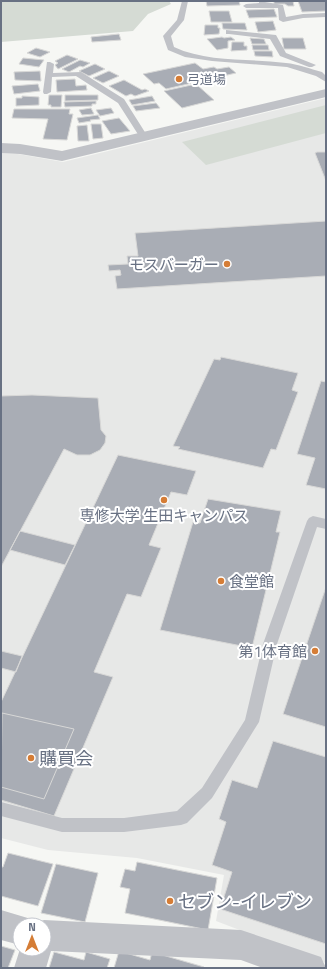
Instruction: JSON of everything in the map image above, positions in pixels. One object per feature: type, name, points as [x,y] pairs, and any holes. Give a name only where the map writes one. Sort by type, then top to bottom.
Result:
[{"type":"street","points":[[1,148],[20,149],[62,156],[326,93]]},
{"type":"street","points":[[1,925],[12,928]]},
{"type":"street","points":[[52,936],[241,945],[310,968]]},
{"type":"street","points":[[30,968],[33,957]]},
{"type":"lane","points":[[186,1],[180,20],[167,36],[171,48],[185,56],[287,65],[319,74],[326,80]]},
{"type":"lane","points":[[246,6],[263,3],[281,6],[283,20],[303,16],[326,15]]},
{"type":"lane","points":[[229,32],[273,37],[283,54],[326,70]]},
{"type":"lane","points":[[47,92],[50,64]]},
{"type":"lane","points":[[49,75],[78,74],[121,101],[144,137]]},
{"type":"lane","points":[[1,809],[62,825],[124,825],[181,818],[207,793],[252,722],[270,644],[313,521],[326,524]]},
{"type":"shaded area","points":[[1,1],[169,1],[171,4],[148,14],[133,31],[1,42]]},
{"type":"shaded area","name":"専修大学 生田キャンパス","points":[[326,98],[326,963],[216,921],[224,875],[137,858],[48,850],[1,838],[1,153],[18,154],[63,162]]},
{"type":"shaded area","points":[[326,105],[326,133],[206,165],[182,142]]},
{"type":"building","points":[[206,1],[239,1],[240,5],[207,6]]},
{"type":"building","points":[[274,1],[293,1],[294,6],[274,4]]},
{"type":"building","points":[[298,1],[326,1],[326,11],[302,12]]},
{"type":"building","points":[[274,9],[277,17],[249,18],[246,10]]},
{"type":"building","points":[[209,11],[229,11],[232,22],[211,22]]},
{"type":"building","points":[[273,21],[276,30],[258,32],[255,22]]},
{"type":"building","points":[[222,23],[245,23],[247,30],[223,29]]},
{"type":"building","points":[[205,25],[218,25],[218,28],[220,28],[219,34],[204,35]]},
{"type":"building","points":[[119,34],[121,40],[92,42],[91,37]]},
{"type":"building","points":[[231,37],[235,40],[228,41],[228,48],[217,50],[207,39]]},
{"type":"building","points":[[250,38],[264,39],[266,44],[252,44]]},
{"type":"building","points":[[282,38],[303,38],[306,49],[284,49]]},
{"type":"building","points":[[232,42],[244,42],[244,46],[247,46],[247,50],[231,51]]},
{"type":"building","points":[[252,45],[268,45],[269,50],[253,50]]},
{"type":"building","points":[[36,48],[50,52],[40,57],[27,53]]},
{"type":"building","points":[[254,51],[272,51],[273,57],[255,56]]},
{"type":"building","points":[[67,55],[78,59],[58,69],[55,65],[58,63],[55,61]]},
{"type":"building","points":[[23,58],[44,60],[39,67],[19,64]]},
{"type":"building","points":[[80,60],[90,63],[69,72],[62,69]]},
{"type":"building","name":"弓道場","points":[[195,63],[203,69],[229,67],[236,73],[166,89],[159,83],[154,84],[143,74]]},
{"type":"building","points":[[95,64],[105,69],[89,76],[79,71]]},
{"type":"building","points":[[40,71],[41,81],[15,80],[14,72]]},
{"type":"building","points":[[109,71],[119,76],[103,83],[93,78]]},
{"type":"building","points":[[75,79],[76,86],[86,85],[87,90],[57,92],[56,80]]},
{"type":"building","points":[[124,80],[142,90],[145,89],[149,91],[135,96],[131,94],[126,96],[109,86]]},
{"type":"building","points":[[38,84],[40,91],[14,94],[12,86]]},
{"type":"building","points":[[196,84],[214,100],[182,108],[164,91]]},
{"type":"building","points":[[49,95],[62,95],[61,107],[51,107],[51,105],[48,105]]},
{"type":"building","points":[[65,95],[98,95],[98,100],[65,101]]},
{"type":"building","points":[[22,96],[39,97],[39,105],[16,106],[16,98],[22,98]]},
{"type":"building","points":[[152,96],[155,101],[132,105],[129,100]]},
{"type":"building","points":[[96,101],[96,104],[92,104],[92,106],[65,107],[64,102]]},
{"type":"building","points":[[156,103],[160,108],[136,111],[133,106]]},
{"type":"building","points":[[91,108],[94,114],[82,115],[79,110]]},
{"type":"building","points":[[111,108],[114,113],[100,116],[96,110]]},
{"type":"building","points":[[14,109],[70,109],[69,114],[73,114],[67,140],[43,139],[48,119],[12,118]]},
{"type":"building","points":[[98,115],[100,119],[79,123],[77,118]]},
{"type":"building","points":[[119,118],[130,131],[111,134],[102,121]]},
{"type":"building","points":[[91,124],[101,124],[103,138],[93,139]]},
{"type":"building","points":[[87,125],[89,141],[78,141],[77,126]]},
{"type":"building","points":[[326,152],[326,181],[315,153]]},
{"type":"building","points":[[326,221],[326,276],[117,289],[115,276],[121,275],[120,270],[109,271],[108,265],[128,264],[127,256],[138,256],[135,233]]},
{"type":"building","points":[[221,357],[298,373],[292,390],[298,392],[276,450],[271,449],[263,468],[178,449],[180,447],[173,446],[214,359],[220,360]]},
{"type":"building","points":[[321,381],[326,382],[326,489],[306,485],[315,458],[297,454]]},
{"type":"building","points":[[32,395],[98,398],[101,430],[106,436],[105,443],[100,450],[90,455],[77,455],[64,449],[1,567],[1,396]]},
{"type":"building","points":[[118,455],[196,471],[187,495],[171,492],[149,545],[161,548],[141,597],[127,594],[94,672],[113,677],[54,816],[1,800],[1,702]]},
{"type":"building","name":"食堂館","points":[[208,499],[281,511],[276,532],[280,532],[252,648],[160,630],[193,522],[200,523]]},
{"type":"building","points":[[20,531],[75,545],[65,565],[10,550]]},
{"type":"building","name":"第1体育館","points":[[326,587],[326,727],[283,714]]},
{"type":"building","points":[[1,651],[22,656],[16,672],[1,668]]},
{"type":"building","name":"購買会","points":[[2,713],[74,729],[44,799],[1,787]]},
{"type":"building","points":[[273,741],[326,757],[326,944],[220,909],[232,872],[212,865],[226,822],[219,819],[232,780],[257,788]]},
{"type":"building","points":[[8,853],[53,864],[38,906],[1,896],[1,867],[3,867]]},
{"type":"building","name":"セブン-イレブン","points":[[137,862],[217,878],[208,930],[125,913],[130,889],[120,887],[125,869],[135,871]]},
{"type":"building","points":[[56,864],[98,873],[85,922],[41,913]]},
{"type":"building","points":[[1,946],[12,949],[12,957],[8,968],[1,968]]},
{"type":"building","points":[[119,951],[150,960],[152,952],[204,968],[114,968]]},
{"type":"building","points":[[54,952],[84,960],[86,952],[110,959],[107,968],[49,968]]},
{"type":"place","name":"弓道場","points":[[179,79]]},
{"type":"place","name":"モスバーガー","points":[[227,264]]},
{"type":"place","name":"専修大学 生田キャンパス","points":[[164,500]]},
{"type":"place","name":"食堂館","points":[[221,581]]},
{"type":"place","name":"第1体育館","points":[[315,651]]},
{"type":"place","name":"購買会","points":[[31,758]]},
{"type":"place","name":"セブン-イレブン","points":[[170,901]]}]
